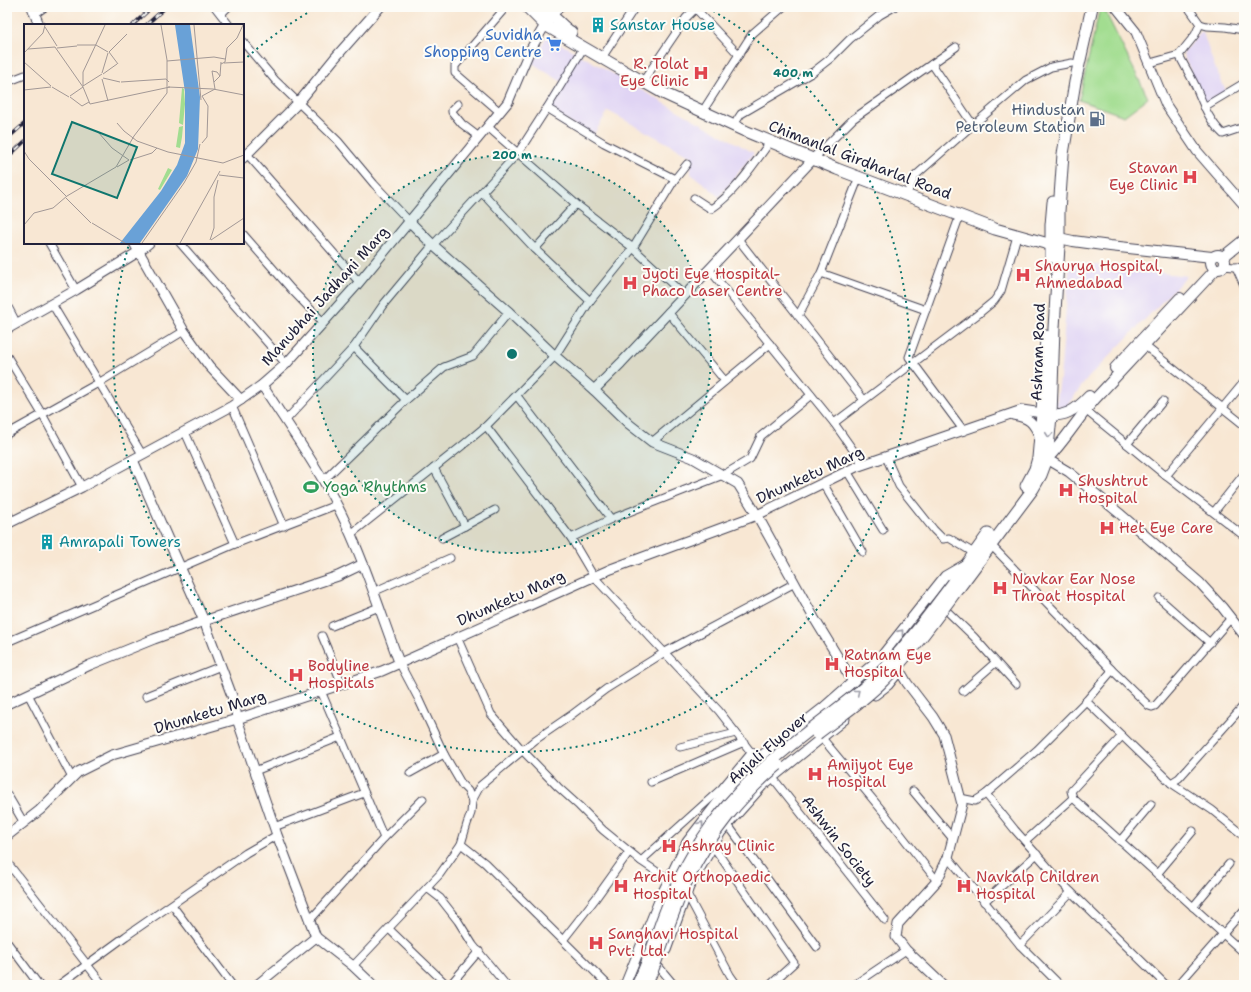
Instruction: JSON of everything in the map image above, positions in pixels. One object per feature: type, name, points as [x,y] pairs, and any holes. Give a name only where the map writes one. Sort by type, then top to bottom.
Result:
[{"type":"main road","name":"Chimanlal Girdharlal Road","points":[[527,7],[548,14],[565,29],[668,89],[859,177],[960,215],[1017,236],[1149,257],[1216,263]]},
{"type":"main road","name":"Ashram Road","points":[[959,584],[1032,489],[1041,475],[1046,414],[1055,241],[1054,180],[1059,131],[1072,63],[1086,7]]},
{"type":"main road","name":"Ashram Road","points":[[1055,241],[1059,211],[1063,154],[1075,82],[1092,7]]},
{"type":"main road","name":"Chimanlal Girdharlal Road","points":[[548,14],[584,47],[665,94],[770,142],[909,189],[997,224],[1055,241]]},
{"type":"main road","points":[[1042,459],[1056,450],[1083,407],[1216,263],[1244,240]]},
{"type":"main road","points":[[1046,414],[1059,416],[1083,407],[1145,346],[1216,263]]},
{"type":"main road","name":"Ashram Road","points":[[965,565],[1026,484],[1042,459],[1040,437],[1046,414]]},
{"type":"main road","name":"Anjali Flyover","points":[[646,985],[689,877],[724,821],[771,771],[883,681],[917,644],[959,584],[965,565]]},
{"type":"main road","name":"Anjali Flyover","points":[[636,985],[644,972],[662,919],[681,874],[702,838],[718,816],[767,765],[878,676],[959,584]]},
{"type":"street","points":[[39,24],[34,10],[45,7]]},
{"type":"street","points":[[215,7],[228,24]]},
{"type":"street","points":[[221,14],[228,7]]},
{"type":"street","points":[[359,282],[245,156],[299,102],[334,59],[380,7]]},
{"type":"street","points":[[500,112],[455,73],[455,66],[506,7]]},
{"type":"street","points":[[605,53],[635,7]]},
{"type":"street","points":[[706,106],[752,34],[783,7]]},
{"type":"street","points":[[737,120],[741,114],[813,72],[831,58],[850,39],[880,15],[894,7]]},
{"type":"street","points":[[1116,7],[1136,32],[1166,105],[1180,128],[1244,205]]},
{"type":"street","points":[[1188,7],[1200,24],[1244,30]]},
{"type":"street","points":[[646,76],[686,18],[694,10],[697,10],[739,55]]},
{"type":"street","name":"Manubhai Jadhani Marg","points":[[9,523],[82,487],[232,406],[262,385],[286,364],[410,222],[508,102],[529,52],[548,14]]},
{"type":"street","points":[[1150,63],[1179,55],[1195,35],[1200,24]]},
{"type":"street","points":[[244,43],[275,80],[338,141],[374,184],[433,245],[594,390],[628,424],[652,442],[693,458],[738,484],[757,515],[818,625],[853,682]]},
{"type":"street","points":[[286,421],[354,347],[383,305],[433,245],[518,153],[584,47]]},
{"type":"street","points":[[594,390],[815,157],[853,119],[956,47]]},
{"type":"street","points":[[1179,55],[1215,127],[1223,134],[1244,127]]},
{"type":"street","points":[[909,189],[915,176],[972,125],[1026,80],[1051,67],[1072,63]]},
{"type":"street","points":[[932,64],[972,125]]},
{"type":"street","points":[[7,82],[24,75]]},
{"type":"street","points":[[1204,107],[1244,83]]},
{"type":"street","points":[[458,104],[452,112],[462,124],[479,137]]},
{"type":"street","points":[[547,108],[604,143],[675,179]]},
{"type":"street","points":[[488,127],[576,204],[633,248],[684,295]]},
{"type":"street","points":[[694,198],[711,209],[721,202],[752,167],[770,142]]},
{"type":"street","points":[[351,534],[486,426],[555,356],[590,301],[633,248],[675,179],[688,164]]},
{"type":"street","points":[[798,316],[821,273],[859,177]]},
{"type":"street","points":[[482,192],[535,249],[590,301]]},
{"type":"street","points":[[535,249],[576,204]]},
{"type":"street","points":[[960,215],[909,357],[964,431]]},
{"type":"street","points":[[244,235],[291,289],[324,322]]},
{"type":"street","points":[[834,423],[977,315],[998,297],[1017,236]]},
{"type":"street","points":[[738,239],[864,400]]},
{"type":"street","points":[[50,244],[76,290]]},
{"type":"street","points":[[134,244],[184,330],[209,366],[241,400]]},
{"type":"street","points":[[7,329],[76,290],[138,252],[148,244]]},
{"type":"street","points":[[181,244],[286,364]]},
{"type":"street","points":[[1216,263],[1244,268]]},
{"type":"street","points":[[1236,267],[1244,285]]},
{"type":"street","points":[[709,269],[834,423],[863,464]]},
{"type":"street","points":[[821,273],[926,310]]},
{"type":"street","points":[[52,304],[142,454]]},
{"type":"street","points":[[7,305],[17,324]]},
{"type":"street","points":[[324,480],[406,400],[444,367],[472,356],[509,312]]},
{"type":"street","points":[[668,312],[725,381]]},
{"type":"street","points":[[7,434],[100,382],[184,330]]},
{"type":"street","points":[[652,442],[770,344]]},
{"type":"street","points":[[1145,346],[1244,426]]},
{"type":"street","points":[[354,347],[406,400]]},
{"type":"street","points":[[7,356],[42,414],[82,487]]},
{"type":"street","points":[[1166,476],[1244,382]]},
{"type":"street","points":[[262,385],[324,480],[351,534],[399,662],[418,698],[444,754],[462,785],[468,791],[472,801]]},
{"type":"street","points":[[571,538],[612,519],[723,475],[750,459],[761,436],[811,395]]},
{"type":"street","points":[[517,396],[612,519]]},
{"type":"street","points":[[1127,444],[1162,401]]},
{"type":"street","points":[[232,406],[284,526]]},
{"type":"street","points":[[1083,407],[1166,476],[1244,536]]},
{"type":"street","name":"Dhumketu Marg","points":[[7,836],[40,810],[78,772],[112,755],[237,719],[382,671],[399,662],[594,576],[757,515],[863,464],[964,431],[1022,410],[1046,414]]},
{"type":"street","points":[[1012,414],[1024,417],[1033,423],[1040,437]]},
{"type":"street","points":[[486,426],[571,538],[594,576],[720,711],[773,778]]},
{"type":"street","points":[[185,432],[235,544]]},
{"type":"street","points":[[886,457],[899,486],[934,530],[943,539],[948,538],[974,553]]},
{"type":"street","points":[[1042,459],[1069,472],[1200,583],[1222,607],[1244,635]]},
{"type":"street","points":[[133,460],[204,621],[235,704],[237,719],[276,831],[316,937],[354,966],[373,985]]},
{"type":"street","points":[[434,468],[465,526]]},
{"type":"street","points":[[847,471],[883,530]]},
{"type":"street","points":[[1214,512],[1244,474]]},
{"type":"street","points":[[823,483],[863,552]]},
{"type":"street","points":[[7,642],[235,544],[336,505]]},
{"type":"street","points":[[442,538],[495,510]]},
{"type":"street","points":[[7,511],[9,523]]},
{"type":"street","points":[[990,544],[1111,669],[1140,698],[1152,707],[1155,706],[1231,618]]},
{"type":"street","points":[[373,592],[450,558]]},
{"type":"street","points":[[7,704],[90,665],[204,621],[338,576],[363,564]]},
{"type":"street","points":[[641,861],[755,756],[853,682],[880,658],[945,576],[965,565]]},
{"type":"street","points":[[354,966],[440,874],[461,844],[471,813],[472,801],[480,786],[522,750],[606,689],[665,652],[795,583]]},
{"type":"street","points":[[649,985],[659,967],[686,894],[721,832],[762,786],[888,685],[960,596],[959,584]]},
{"type":"street","points":[[1159,598],[1210,643]]},
{"type":"street","points":[[332,626],[379,607]]},
{"type":"street","points":[[947,611],[974,637],[1016,684]]},
{"type":"street","points":[[322,636],[342,684]]},
{"type":"street","points":[[457,637],[491,714],[522,750],[603,830],[629,852],[686,894],[730,975],[737,985]]},
{"type":"street","points":[[963,691],[996,662]]},
{"type":"street","points":[[146,696],[221,666]]},
{"type":"street","points":[[960,798],[975,801],[986,794],[1037,750],[1086,701],[1110,673],[1111,669]]},
{"type":"street","points":[[900,671],[944,735],[962,804],[948,857],[937,881],[898,924],[896,937],[906,950],[943,985]]},
{"type":"street","points":[[320,691],[384,838]]},
{"type":"street","points":[[28,694],[72,778]]},
{"type":"street","points":[[1086,701],[1171,783],[1212,810],[1244,836]]},
{"type":"street","points":[[1171,783],[1179,778],[1244,705]]},
{"type":"street","points":[[680,747],[736,733]]},
{"type":"street","points":[[1122,736],[1071,790],[1073,798],[1244,952]]},
{"type":"street","points":[[255,771],[340,737]]},
{"type":"street","points":[[822,738],[885,814],[937,881]]},
{"type":"street","points":[[651,782],[744,742]]},
{"type":"street","points":[[410,773],[444,754]]},
{"type":"street","points":[[624,985],[661,896],[687,842],[755,756]]},
{"type":"street","name":"Ashwin Society","points":[[773,778],[885,920]]},
{"type":"street","points":[[913,791],[953,839]]},
{"type":"street","points":[[59,985],[276,831],[364,793]]},
{"type":"street","points":[[7,794],[24,823]]},
{"type":"street","points":[[986,794],[1025,841],[1071,892],[1166,985]]},
{"type":"street","points":[[310,920],[422,798]]},
{"type":"street","points":[[1025,841],[1073,798]]},
{"type":"street","points":[[1120,841],[1151,804]]},
{"type":"street","points":[[728,825],[817,947]]},
{"type":"street","points":[[1157,874],[1193,831]]},
{"type":"street","points":[[461,844],[485,863],[608,985]]},
{"type":"street","points":[[713,846],[794,963],[770,985]]},
{"type":"street","points":[[563,940],[596,898],[629,852]]},
{"type":"street","points":[[984,902],[1037,854]]},
{"type":"street","points":[[948,857],[1020,945],[1060,985]]},
{"type":"street","points":[[7,862],[103,985]]},
{"type":"street","points":[[1193,907],[1229,864]]},
{"type":"street","points":[[427,888],[440,898],[506,985]]},
{"type":"street","points":[[1020,945],[1071,892]]},
{"type":"street","points":[[172,905],[232,985]]},
{"type":"street","points":[[1178,985],[1244,910]]},
{"type":"street","points":[[389,929],[447,985]]},
{"type":"street","points":[[257,985],[316,937]]},
{"type":"street","points":[[7,942],[39,985]]},
{"type":"street","points":[[856,985],[906,950]]},
{"type":"street","points":[[450,985],[479,951]]},
{"type":"street","points":[[659,967],[674,985]]},
{"type":"shaded area","points":[[1202,30],[1214,65],[1226,91],[1205,103],[1183,54]]},
{"type":"shaded area","points":[[547,36],[754,153],[719,197],[691,174],[691,156],[608,111],[592,137],[547,108],[562,82],[532,63]]},
{"type":"shaded area","points":[[1070,262],[1187,276],[1088,378],[1065,408],[1056,406],[1060,379]]},
{"type":"green space","points":[[1100,7],[1103,7],[1148,98],[1124,116],[1079,100]]},
{"type":"railway","points":[[134,24],[152,7]]},
{"type":"railway","points":[[147,24],[166,7]]},
{"type":"railway","points":[[7,139],[24,124]]},
{"type":"railway","points":[[7,158],[24,142]]},
{"type":"place","name":"Sanstar House","points":[[598,25]]},
{"type":"place","name":"Suvidha Shopping Centre","points":[[554,44]]},
{"type":"place","name":"R. Tolat Eye Clinic","points":[[701,73]]},
{"type":"place","name":"Hindustan Petroleum Station","points":[[1097,119]]},
{"type":"place","name":"Stavan Eye Clinic","points":[[1190,177]]},
{"type":"place","name":"Shaurya Hospital, Ahmedabad","points":[[1023,275]]},
{"type":"place","name":"Jyoti Eye Hospital- Phaco Laser Centre","points":[[630,283]]},
{"type":"place","name":"Yoga Rhythms","points":[[311,487]]},
{"type":"place","name":"Shushtrut Hospital","points":[[1066,490]]},
{"type":"place","name":"Het Eye Care","points":[[1107,528]]},
{"type":"place","name":"Amrapali Towers","points":[[47,542]]},
{"type":"place","name":"Navkar Ear Nose Throat Hospital","points":[[1000,588]]},
{"type":"place","name":"Ratnam Eye Hospital","points":[[832,664]]},
{"type":"place","name":"Bodyline Hospitals","points":[[296,675]]},
{"type":"place","name":"Amijyot Eye Hospital","points":[[815,774]]},
{"type":"place","name":"Ashray Clinic","points":[[669,846]]},
{"type":"place","name":"Archit Orthopaedic Hospital","points":[[621,886]]},
{"type":"place","name":"Navkalp Children Hospital","points":[[964,886]]},
{"type":"place","name":"Sanghavi Hospital Pvt. Ltd.","points":[[596,943]]}]
